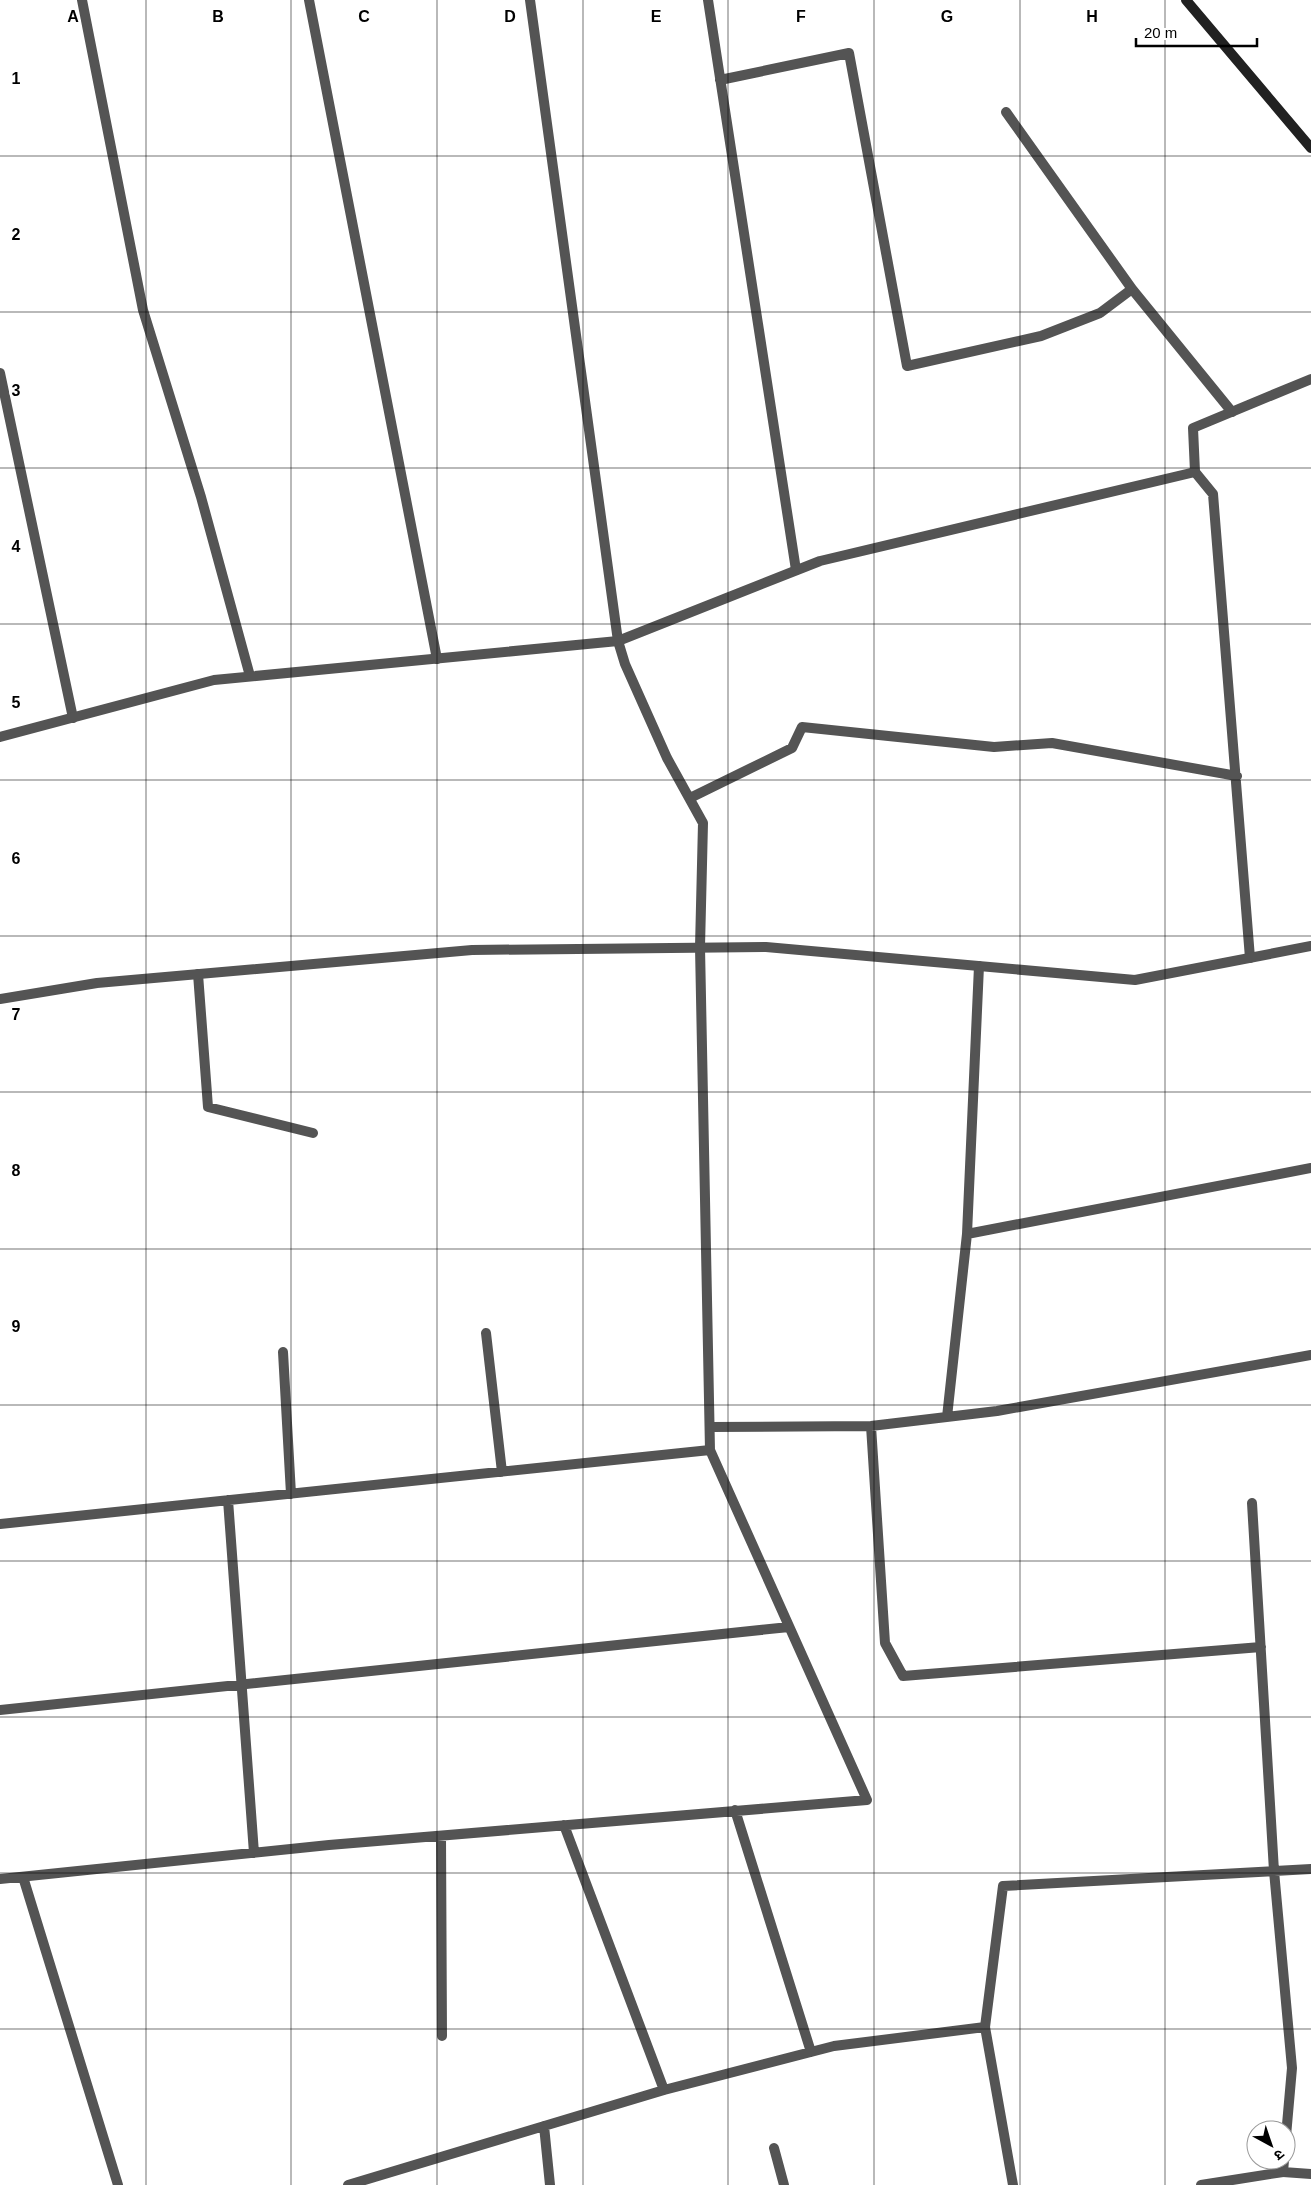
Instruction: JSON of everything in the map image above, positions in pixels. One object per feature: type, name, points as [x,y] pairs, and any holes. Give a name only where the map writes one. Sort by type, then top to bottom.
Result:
[{"type":"street","points":[[82,0],[143,310],[201,496],[250,676]]},
{"type":"street","points":[[309,0],[437,659]]},
{"type":"street","points":[[0,1879],[440,1836],[867,1800],[710,1450],[700,947],[703,822],[667,758],[625,664],[618,641],[530,0]]},
{"type":"street","points":[[708,0],[796,570]]},
{"type":"street","points":[[1186,0],[1311,148]]},
{"type":"street","points":[[720,80],[849,53],[907,366],[1041,336],[1100,313],[1132,289]]},
{"type":"street","points":[[1006,112],[1132,289],[1232,412]]},
{"type":"street","points":[[0,373],[73,718]]},
{"type":"street","points":[[1250,958],[1237,776],[1213,494],[1195,472],[1194,428],[1311,379]]},
{"type":"street","points":[[0,737],[214,680],[618,641],[820,561],[1195,472]]},
{"type":"street","points":[[690,798],[792,748],[802,727],[994,747],[1052,743],[1237,776]]},
{"type":"street","points":[[0,999],[97,983],[472,950],[766,947],[1135,980],[1311,946]]},
{"type":"street","points":[[947,1417],[967,1234],[979,966]]},
{"type":"street","points":[[198,974],[208,1107],[313,1133]]},
{"type":"street","points":[[967,1234],[1311,1168]]},
{"type":"street","points":[[486,1333],[502,1472]]},
{"type":"street","points":[[283,1352],[291,1494]]},
{"type":"street","points":[[710,1427],[871,1426],[947,1417],[997,1411],[1311,1355]]},
{"type":"street","points":[[871,1426],[885,1643],[903,1676],[1261,1647]]},
{"type":"street","points":[[0,1524],[710,1450]]},
{"type":"street","points":[[228,1500],[254,1853]]},
{"type":"street","points":[[1252,1503],[1274,1871],[1292,2068],[1287,2120]]},
{"type":"street","points":[[0,1710],[789,1627]]},
{"type":"street","points":[[735,1810],[811,2052]]},
{"type":"street","points":[[564,1825],[664,2090]]},
{"type":"street","points":[[440,1836],[442,2036]]},
{"type":"street","points":[[1013,2185],[985,2027],[1003,1886],[1311,1869]]},
{"type":"street","points":[[23,1877],[118,2185]]},
{"type":"street","points":[[348,2185],[664,2090],[834,2046],[985,2027]]},
{"type":"street","points":[[544,2126],[550,2185]]},
{"type":"street","points":[[774,2148],[784,2185]]},
{"type":"street","points":[[1201,2185],[1283,2172],[1311,2174]]}]
